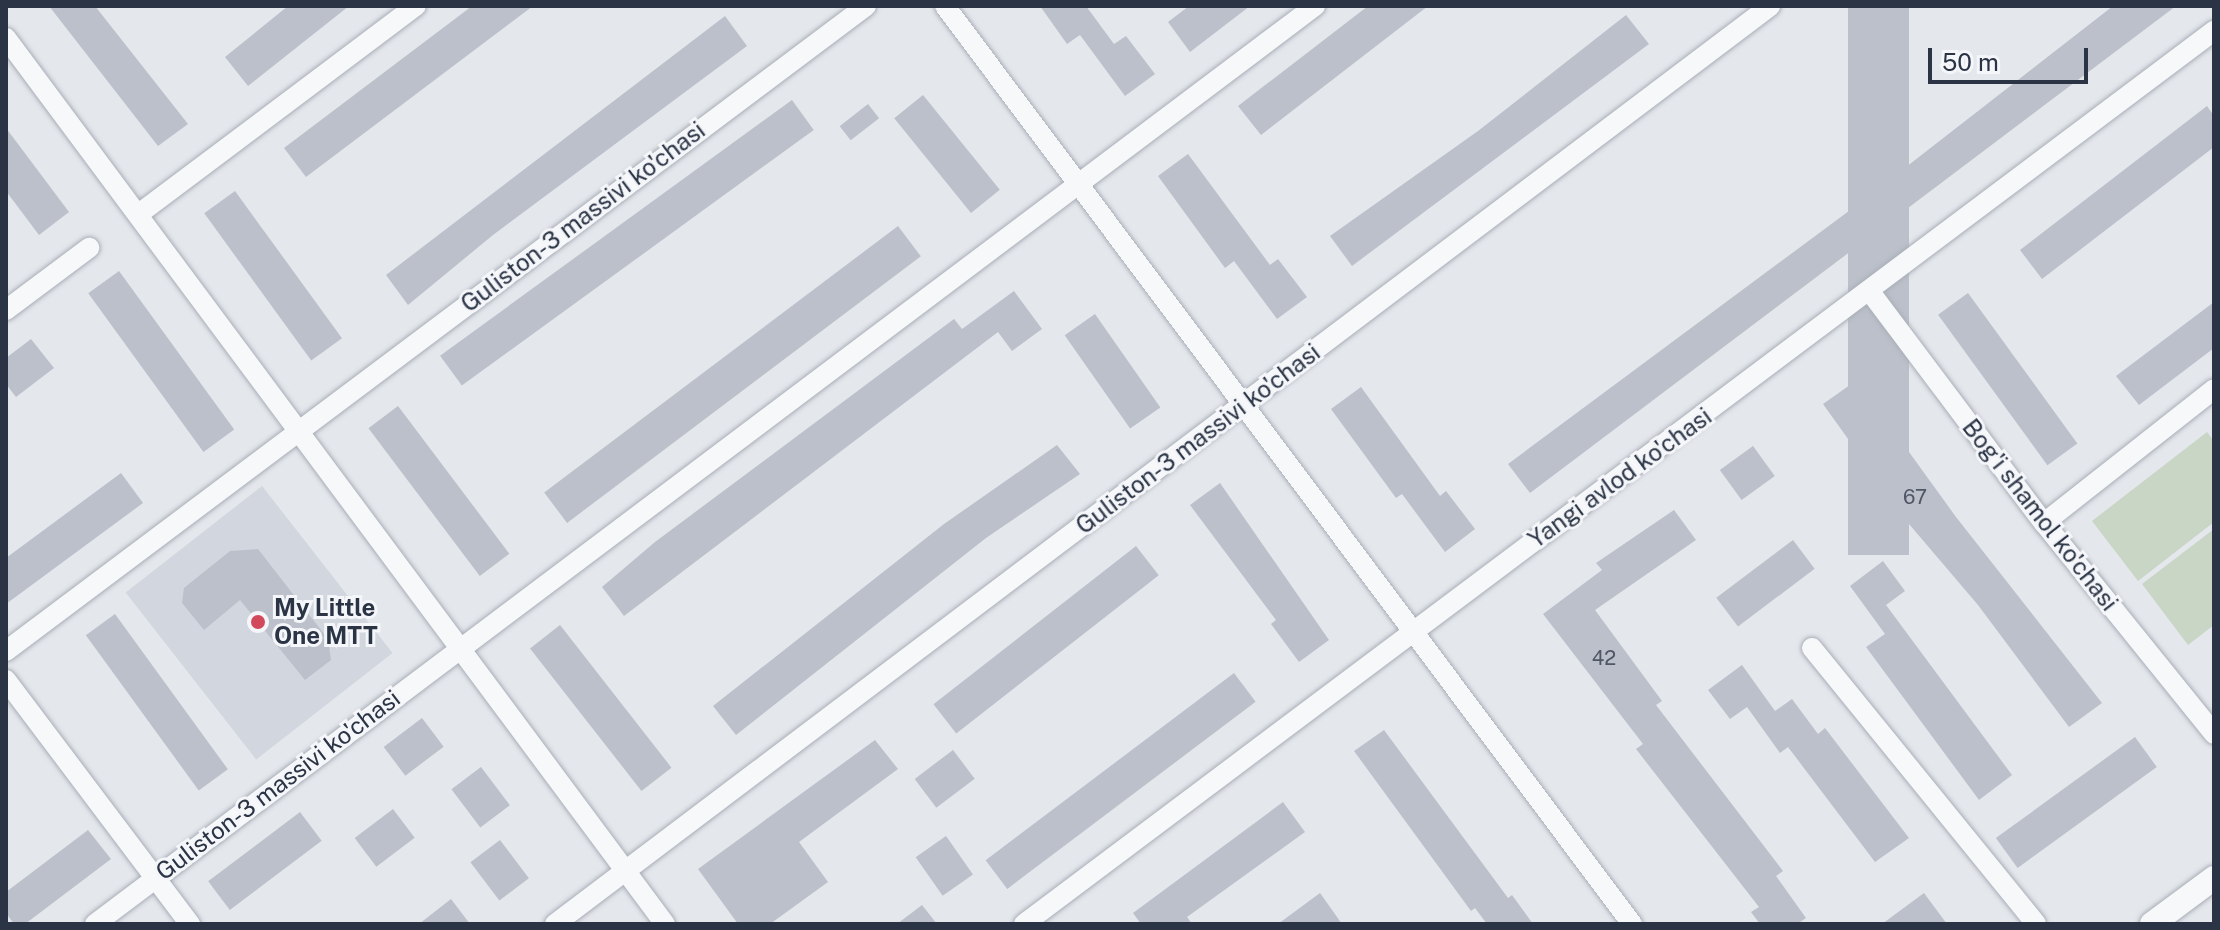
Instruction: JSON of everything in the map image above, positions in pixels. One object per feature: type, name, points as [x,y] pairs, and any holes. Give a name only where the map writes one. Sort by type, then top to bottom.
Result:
[{"type":"street","points":[[140,213],[416,6]]},
{"type":"street","name":"Guliston-3 massivi ko'chasi","points":[[6,651],[866,6]]},
{"type":"street","points":[[945,6],[1632,924]]},
{"type":"street","name":"Guliston-3 massivi ko'chasi","points":[[95,924],[460,646],[1315,6]]},
{"type":"street","name":"Guliston-3 massivi ko'chasi","points":[[555,924],[1770,6]]},
{"type":"street","name":"Yangi avlod ko'chasi","points":[[1024,924],[1871,293],[2214,31]]},
{"type":"street","points":[[6,38],[140,213],[665,924]]},
{"type":"street","points":[[6,310],[89,248]]},
{"type":"street","name":"Bog'i shamol ko'chasi","points":[[1871,293],[2044,523],[2214,734]]},
{"type":"street","points":[[2044,523],[2214,389]]},
{"type":"street","points":[[1812,648],[2036,924]]},
{"type":"street","points":[[6,680],[190,924]]},
{"type":"street","points":[[2152,924],[2214,878]]},
{"type":"shaded area","name":"My Little One MTT","points":[[262,486],[393,653],[256,760],[126,593]]},
{"type":"green space","points":[[2207,432],[2214,441],[2214,522],[2138,581],[2092,521]]},
{"type":"green space","points":[[2214,529],[2214,625],[2188,645],[2142,584]]},
{"type":"building","points":[[49,6],[95,6],[188,124],[158,146]]},
{"type":"building","points":[[288,6],[349,6],[248,86],[225,57]]},
{"type":"building","points":[[472,6],[533,6],[306,177],[284,148]]},
{"type":"building","points":[[1040,6],[1086,6],[1114,44],[1126,36],[1155,74],[1125,96],[1080,35],[1067,44]]},
{"type":"building","points":[[1189,6],[1250,6],[1190,52],[1168,22]]},
{"type":"building","points":[[1368,6],[1428,6],[1261,135],[1238,106]]},
{"type":"building","points":[[1848,6],[1909,6],[1909,555],[1848,555]]},
{"type":"building","points":[[2113,6],[2176,6],[1530,493],[1508,464],[1861,202]]},
{"type":"building","points":[[1626,15],[1649,44],[1352,266],[1330,236],[1478,131]]},
{"type":"building","points":[[725,16],[747,46],[493,235],[408,305],[386,275]]},
{"type":"building","points":[[923,95],[1000,190],[971,213],[894,118]]},
{"type":"building","points":[[792,100],[814,130],[462,386],[440,356]]},
{"type":"building","points":[[868,104],[879,118],[851,140],[840,126]]},
{"type":"building","points":[[2207,106],[2214,116],[2214,147],[2042,279],[2020,250]]},
{"type":"building","points":[[6,128],[69,212],[39,235],[6,191]]},
{"type":"building","points":[[1188,154],[1270,265],[1278,259],[1307,297],[1277,319],[1234,261],[1225,268],[1158,176]]},
{"type":"building","points":[[235,191],[342,338],[311,361],[204,213]]},
{"type":"building","points":[[898,226],[921,256],[567,523],[544,493]]},
{"type":"building","points":[[119,271],[234,430],[203,452],[88,293]]},
{"type":"building","points":[[1014,291],[1042,329],[1012,351],[998,332],[624,616],[602,587],[655,542],[954,319],[962,329]]},
{"type":"building","points":[[1968,293],[2077,443],[2047,465],[1938,315]]},
{"type":"building","points":[[2214,302],[2214,348],[2139,405],[2116,376]]},
{"type":"building","points":[[1095,314],[1160,407],[1130,429],[1065,335]]},
{"type":"building","points":[[31,339],[54,368],[16,397],[6,384],[6,358]]},
{"type":"building","points":[[1857,380],[1956,517],[2102,703],[2069,727],[1978,605],[1909,524],[1823,404]]},
{"type":"building","points":[[1361,387],[1440,496],[1446,491],[1475,529],[1445,552],[1402,494],[1396,498],[1331,409]]},
{"type":"building","points":[[398,406],[509,554],[480,576],[368,428]]},
{"type":"building","points":[[1057,445],[1080,474],[986,538],[736,735],[713,706],[944,524]]},
{"type":"building","points":[[1753,446],[1775,476],[1742,500],[1720,470]]},
{"type":"building","points":[[121,473],[143,503],[6,604],[6,558]]},
{"type":"building","points":[[1220,483],[1329,640],[1299,662],[1271,624],[1276,620],[1190,505]]},
{"type":"building","points":[[1674,510],[1696,540],[1595,610],[1662,701],[1656,705],[1783,871],[1776,876],[1806,918],[1797,924],[1760,924],[1751,912],[1759,907],[1636,749],[1643,744],[1543,614],[1602,570],[1596,563]]},
{"type":"building","points":[[1793,540],[1815,569],[1738,627],[1716,598]]},
{"type":"building","points":[[1136,546],[1159,575],[956,733],[933,704]]},
{"type":"building","points":[[258,549],[328,639],[331,660],[305,680],[240,600],[204,630],[182,603],[184,588],[230,551]]},
{"type":"building","points":[[1883,561],[1905,591],[1886,605],[2012,775],[1979,800],[1866,647],[1885,634],[1850,586]]},
{"type":"building","points":[[115,614],[228,769],[199,790],[86,635]]},
{"type":"building","points":[[560,625],[671,768],[641,791],[530,648]]},
{"type":"building","points":[[1742,665],[1775,711],[1792,699],[1818,734],[1825,728],[1909,838],[1875,862],[1788,747],[1780,753],[1747,707],[1730,719],[1708,690]]},
{"type":"building","points":[[1234,673],[1256,702],[1007,889],[986,860]]},
{"type":"building","points":[[422,718],[444,747],[405,776],[384,747]]},
{"type":"building","points":[[1384,730],[1508,898],[1512,895],[1533,924],[1487,924],[1475,908],[1471,911],[1354,751]]},
{"type":"building","points":[[2135,737],[2157,767],[2018,868],[1996,838]]},
{"type":"building","points":[[875,740],[898,769],[799,842],[828,882],[770,924],[738,924],[698,869]]},
{"type":"building","points":[[953,750],[975,779],[936,808],[915,779]]},
{"type":"building","points":[[481,767],[510,805],[480,828],[451,789]]},
{"type":"building","points":[[1283,802],[1305,832],[1187,917],[1192,924],[1141,924],[1133,913]]},
{"type":"building","points":[[393,809],[415,838],[376,867],[355,838]]},
{"type":"building","points":[[300,812],[322,841],[230,910],[208,881]]},
{"type":"building","points":[[88,830],[111,859],[25,924],[14,924],[6,913],[6,892]]},
{"type":"building","points":[[946,836],[973,875],[943,896],[916,857]]},
{"type":"building","points":[[500,840],[529,878],[499,901],[470,862]]},
{"type":"building","points":[[1320,893],[1342,924],[1278,924]]},
{"type":"building","points":[[1924,893],[1947,924],[1882,924]]},
{"type":"building","points":[[451,899],[470,924],[419,924]]},
{"type":"building","points":[[922,905],[937,924],[897,924]]},
{"type":"place","name":"My Little One MTT","points":[[258,622]]}]
